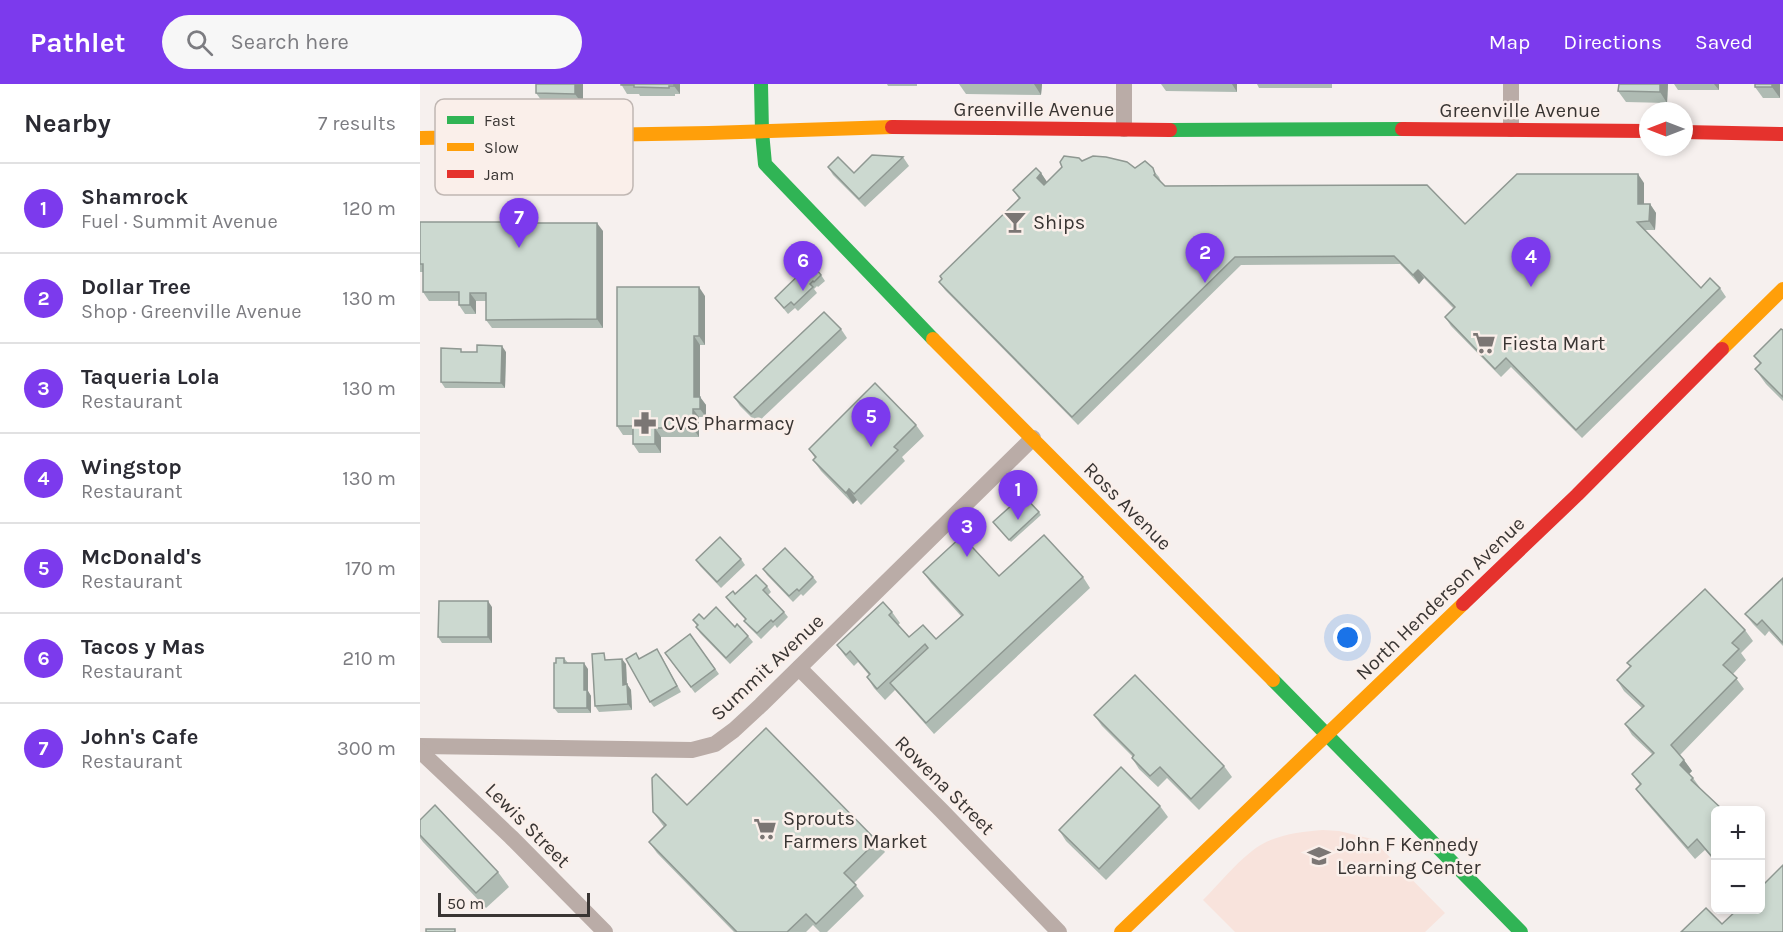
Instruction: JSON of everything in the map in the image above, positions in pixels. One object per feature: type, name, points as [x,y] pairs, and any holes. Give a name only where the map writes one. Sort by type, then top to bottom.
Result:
[{"type":"main road","name":"Ross Avenue","points":[[761,84],[765,164],[921,327],[1521,932]]},
{"type":"main road","name":"Greenville Avenue","points":[[633,134],[872,127],[1639,131]]},
{"type":"main road","points":[[1693,132],[1783,134]]},
{"type":"main road","name":"Greenville Avenue","points":[[420,138],[435,138]]},
{"type":"main road","name":"North Henderson Avenue","points":[[1121,932],[1577,495],[1783,289]]},
{"type":"street","points":[[1124,129],[1125,84]]},
{"type":"street","points":[[1511,84],[1511,129]]},
{"type":"street","name":"Summit Avenue","points":[[420,746],[692,750],[716,744],[734,730],[799,668],[1033,438]]},
{"type":"street","name":"Rowena Street","points":[[799,668],[1059,932]]},
{"type":"street","name":"Lewis Street","points":[[420,751],[454,781],[605,932]]},
{"type":"shaded area","name":"John F Kennedy Learning Center","points":[[1323,830],[1339,831],[1372,839],[1445,913],[1425,932],[1235,932],[1203,900],[1239,862],[1268,841],[1286,835]]},
{"type":"building","points":[[536,84],[575,84],[575,94],[536,93]]},
{"type":"building","points":[[621,84],[674,84],[674,86],[669,86],[669,88],[634,87],[634,85]]},
{"type":"building","points":[[1619,84],[1660,84],[1660,92],[1618,91]]},
{"type":"building","points":[[1755,84],[1772,84],[1772,87],[1755,87]]},
{"type":"building","points":[[872,155],[903,157],[859,199],[828,167],[838,157],[854,173]]},
{"type":"building","points":[[1064,156],[1079,158],[1082,161],[1093,156],[1106,157],[1127,162],[1135,168],[1145,161],[1153,168],[1154,175],[1165,186],[1427,185],[1465,224],[1517,174],[1638,174],[1638,204],[1650,204],[1649,221],[1637,222],[1701,288],[1710,278],[1720,288],[1576,430],[1506,358],[1495,369],[1445,317],[1455,307],[1418,270],[1413,275],[1394,256],[1235,257],[1072,417],[939,282],[942,279],[940,276],[1020,198],[1013,190],[1036,168],[1041,173],[1037,178],[1044,185],[1062,167],[1060,162]]},
{"type":"building","points":[[510,210],[515,210],[515,220],[521,220],[521,223],[597,223],[597,319],[486,320],[486,293],[470,293],[470,305],[459,305],[459,292],[423,292],[420,222],[510,222]]},
{"type":"building","points":[[811,263],[821,275],[810,284],[813,287],[794,305],[791,302],[784,308],[775,298]]},
{"type":"building","name":"CVS Pharmacy","points":[[617,287],[699,287],[699,336],[694,336],[694,397],[700,397],[700,409],[693,409],[693,428],[655,428],[655,444],[633,444],[633,426],[617,426]]},
{"type":"building","points":[[824,312],[841,329],[751,414],[734,397]]},
{"type":"building","points":[[1781,329],[1783,330],[1783,397],[1755,369],[1761,363],[1754,356]]},
{"type":"building","points":[[477,345],[502,346],[501,383],[441,382],[441,348],[477,352]]},
{"type":"building","points":[[875,383],[916,425],[894,447],[898,450],[854,494],[849,489],[846,493],[813,460],[816,457],[809,449]]},
{"type":"building","points":[[1023,495],[1039,512],[1009,540],[993,522]]},
{"type":"building","points":[[1044,535],[1083,577],[926,723],[890,683],[928,648],[925,644],[877,689],[867,677],[870,674],[850,651],[846,655],[837,645],[883,602],[892,612],[889,615],[909,637],[923,625],[936,639],[963,615],[923,572],[962,536],[999,576]]},
{"type":"building","points":[[720,537],[741,559],[717,582],[696,560]]},
{"type":"building","points":[[785,548],[813,577],[799,591],[797,589],[789,596],[763,569]]},
{"type":"building","points":[[756,575],[767,586],[763,590],[784,612],[757,633],[744,621],[746,619],[726,597],[733,591],[735,594]]},
{"type":"building","points":[[1783,578],[1783,643],[1762,620],[1757,625],[1745,614]]},
{"type":"building","points":[[1705,589],[1745,630],[1732,643],[1739,649],[1723,665],[1737,678],[1671,745],[1684,760],[1680,765],[1693,778],[1691,780],[1719,806],[1711,806],[1711,855],[1697,839],[1688,848],[1636,789],[1641,784],[1632,774],[1654,753],[1625,724],[1644,706],[1617,680],[1631,666],[1627,663]]},
{"type":"building","points":[[439,601],[488,601],[488,637],[438,637]]},
{"type":"building","points":[[716,607],[735,627],[737,624],[748,636],[726,658],[696,627],[698,625],[693,620],[699,614],[704,619]]},
{"type":"building","points":[[690,634],[715,669],[691,687],[665,653]]},
{"type":"building","points":[[657,649],[677,686],[650,702],[626,659],[636,653],[639,659]]},
{"type":"building","points":[[604,653],[605,660],[622,659],[623,685],[627,684],[628,704],[595,706],[592,654]]},
{"type":"building","points":[[556,658],[564,658],[564,663],[584,663],[587,708],[554,708]]},
{"type":"building","points":[[1135,675],[1224,766],[1191,799],[1160,767],[1150,776],[1132,758],[1134,755],[1094,715]]},
{"type":"building","name":"Sprouts Farmers Market","points":[[766,728],[877,841],[844,873],[856,885],[816,924],[806,914],[787,932],[737,932],[649,842],[666,825],[653,812],[652,778],[656,774],[687,805]]},
{"type":"building","points":[[1121,767],[1160,806],[1099,869],[1059,830]]},
{"type":"building","points":[[435,805],[498,872],[476,893],[420,835],[420,820]]},
{"type":"building","points":[[1783,865],[1783,932],[1681,932],[1706,908],[1722,924],[1733,914],[1765,914],[1765,883]]},
{"type":"building","points":[[426,929],[455,929],[455,932],[426,932]]},
{"type":"traffic: fast","points":[[761,84],[765,164],[933,339]]},
{"type":"traffic: fast","points":[[1170,130],[1402,129]]},
{"type":"traffic: fast","points":[[1273,680],[1521,932]]},
{"type":"traffic: slow","points":[[633,134],[892,127]]},
{"type":"traffic: slow","points":[[420,138],[435,138]]},
{"type":"traffic: slow","points":[[1722,349],[1783,289]]},
{"type":"traffic: slow","points":[[933,339],[1273,680]]},
{"type":"traffic: slow","points":[[1121,932],[1463,604]]},
{"type":"traffic: jam","points":[[892,127],[1170,130]]},
{"type":"traffic: jam","points":[[1402,129],[1639,131]]},
{"type":"traffic: jam","points":[[1693,132],[1783,134]]},
{"type":"traffic: jam","points":[[1463,604],[1577,495],[1722,349]]},
{"type":"place","name":"Ships","points":[[1015,222]]},
{"type":"place","name":"John's Cafe","points":[[519,248]]},
{"type":"place","name":"Dollar Tree","points":[[1205,283]]},
{"type":"place","name":"Wingstop","points":[[1531,287]]},
{"type":"place","name":"Tacos y Mas","points":[[803,291]]},
{"type":"place","name":"Fiesta Mart","points":[[1484,343]]},
{"type":"place","name":"CVS Pharmacy","points":[[645,423]]},
{"type":"place","name":"McDonald's","points":[[871,447]]},
{"type":"place","name":"Shamrock","points":[[1018,520]]},
{"type":"place","name":"Taqueria Lola","points":[[967,557]]},
{"type":"place","name":"Sprouts Farmers Market","points":[[765,829]]},
{"type":"place","name":"John F Kennedy Learning Center","points":[[1319,856]]}]
